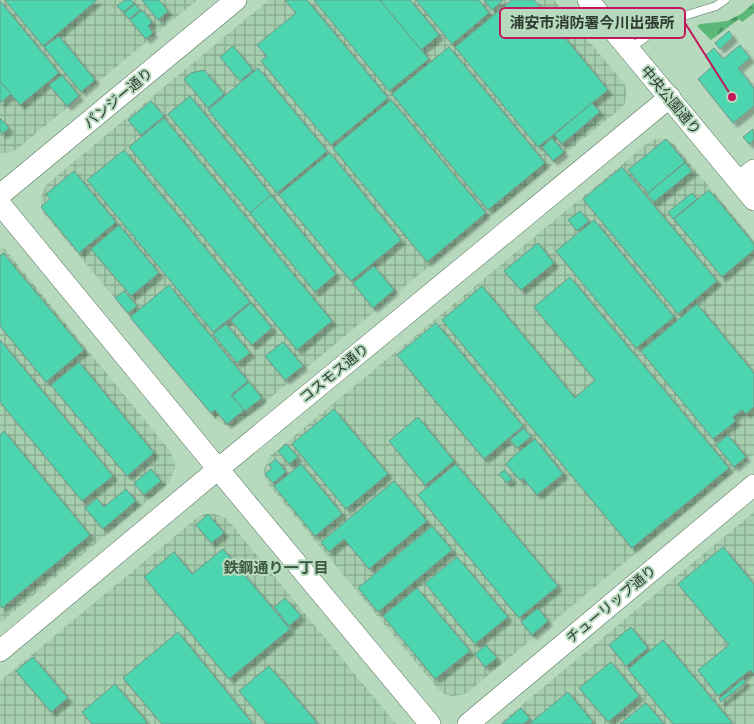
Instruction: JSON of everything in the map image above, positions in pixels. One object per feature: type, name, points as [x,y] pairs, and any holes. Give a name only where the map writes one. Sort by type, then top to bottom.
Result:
[{"type":"street","name":"パンジー通り","points":[[0,195],[236,0]]},
{"type":"street","name":"中央公園通り","points":[[588,0],[670,97],[747,176],[754,200]]},
{"type":"street","name":"コスモス通り","points":[[0,651],[670,97]]},
{"type":"street","points":[[0,204],[430,724]]},
{"type":"street","name":"チューリップ通り","points":[[468,724],[754,485]]},
{"type":"lane","points":[[629,50],[665,22],[716,6],[725,0]]},
{"type":"shaded area","points":[[0,0],[197,0],[22,145],[14,151],[0,154]]},
{"type":"shaded area","points":[[269,0],[554,0],[624,83],[626,95],[625,103],[621,108],[241,422],[233,426],[225,425],[216,420],[42,211],[41,202],[42,193],[47,184]]},
{"type":"shaded area","points":[[661,138],[669,140],[674,144],[754,241],[754,455],[467,693],[452,696],[444,694],[268,484],[264,469],[270,456],[649,142]]},
{"type":"shaded area","points":[[0,247],[4,248],[171,452],[175,468],[169,483],[0,623]]},
{"type":"shaded area","points":[[754,512],[754,724],[499,724]]},
{"type":"shaded area","points":[[212,513],[227,519],[396,724],[0,724],[0,681],[198,517]]},
{"type":"green space","points":[[754,3],[754,13],[742,22],[739,19],[711,40],[697,26],[727,21],[741,14]]},
{"type":"building","points":[[5,0],[97,0],[43,46]]},
{"type":"building","points":[[125,0],[131,0],[134,3],[123,12],[117,6]]},
{"type":"building","points":[[142,0],[159,0],[168,11],[158,20]]},
{"type":"building","points":[[285,0],[307,0],[388,98],[331,145],[261,61],[267,56],[257,45],[296,13]]},
{"type":"building","points":[[314,0],[380,0],[429,59],[389,91]]},
{"type":"building","points":[[380,0],[410,0],[439,35],[421,50]]},
{"type":"building","points":[[416,0],[479,0],[489,13],[452,44]]},
{"type":"building","points":[[484,0],[503,0],[492,10]]},
{"type":"building","points":[[512,0],[534,0],[608,90],[538,147],[455,47]]},
{"type":"building","points":[[0,1],[59,73],[20,105],[0,81]]},
{"type":"building","points":[[135,4],[140,10],[129,19],[124,13]]},
{"type":"building","points":[[142,10],[152,22],[148,26],[153,33],[146,39],[130,20]]},
{"type":"building","points":[[729,31],[733,37],[720,49],[715,43]]},
{"type":"building","points":[[59,36],[95,80],[81,92],[44,47]]},
{"type":"building","points":[[740,45],[750,58],[738,68],[754,88],[754,106],[733,123],[698,79],[713,66],[705,56],[714,48],[723,59]]},
{"type":"building","points":[[233,46],[253,70],[240,81],[220,57]]},
{"type":"building","points":[[449,47],[545,163],[488,210],[392,94]]},
{"type":"building","points":[[258,68],[327,151],[277,193],[208,110]]},
{"type":"building","points":[[204,70],[224,94],[208,108],[184,79],[191,73]]},
{"type":"building","points":[[62,75],[79,96],[67,106],[49,85]]},
{"type":"building","points":[[0,81],[11,94],[0,103]]},
{"type":"building","points":[[190,96],[271,195],[250,213],[168,114]]},
{"type":"building","points":[[391,100],[486,213],[427,262],[333,148]]},
{"type":"building","points":[[151,101],[164,116],[141,135],[128,120]]},
{"type":"building","points":[[592,103],[600,112],[562,144],[554,135]]},
{"type":"building","points":[[0,118],[9,128],[2,134],[0,131]]},
{"type":"building","points":[[164,118],[332,321],[297,350],[129,147]]},
{"type":"building","points":[[753,129],[754,140],[749,144],[743,137]]},
{"type":"building","points":[[552,138],[564,152],[553,161],[542,147]]},
{"type":"building","points":[[666,139],[685,162],[648,193],[628,170]]},
{"type":"building","points":[[124,150],[250,302],[213,332],[87,180]]},
{"type":"building","points":[[330,153],[401,240],[351,281],[279,195]]},
{"type":"building","points":[[685,163],[692,171],[654,202],[647,194]]},
{"type":"building","points":[[622,167],[717,281],[678,314],[583,199]]},
{"type":"building","points":[[74,171],[116,222],[79,253],[41,207],[50,199],[46,194]]},
{"type":"building","points":[[709,190],[754,244],[754,250],[722,277],[674,219]]},
{"type":"building","points":[[692,193],[697,199],[673,219],[668,212]]},
{"type":"building","points":[[271,195],[336,274],[315,292],[250,213]]},
{"type":"building","points":[[580,211],[589,221],[577,231],[568,220]]},
{"type":"building","points":[[594,220],[674,317],[636,348],[556,251]]},
{"type":"building","points":[[119,225],[159,273],[131,296],[91,249]]},
{"type":"building","points":[[538,243],[554,263],[521,290],[504,271]]},
{"type":"building","points":[[3,253],[84,350],[46,382],[0,326],[0,256]]},
{"type":"building","points":[[374,266],[394,290],[373,308],[353,283]]},
{"type":"building","points":[[570,277],[729,468],[632,548],[442,320],[482,286],[575,398],[595,380],[534,307]]},
{"type":"building","points":[[169,285],[248,381],[231,395],[244,410],[227,424],[215,410],[211,413],[130,317]]},
{"type":"building","points":[[124,291],[137,306],[128,313],[115,298]]},
{"type":"building","points":[[251,303],[272,328],[252,345],[231,320]]},
{"type":"building","points":[[697,304],[754,373],[754,407],[746,414],[742,410],[733,417],[736,421],[713,439],[641,351]]},
{"type":"building","points":[[436,323],[523,426],[484,459],[397,355]]},
{"type":"building","points":[[226,324],[250,353],[237,363],[213,334]]},
{"type":"building","points":[[0,340],[113,476],[82,501],[0,402]]},
{"type":"building","points":[[283,342],[303,366],[285,380],[265,356]]},
{"type":"building","points":[[79,362],[154,453],[127,476],[51,385]]},
{"type":"building","points":[[249,382],[262,398],[245,411],[232,396]]},
{"type":"building","points":[[334,409],[388,474],[346,509],[292,444]]},
{"type":"building","points":[[418,417],[454,461],[425,485],[389,441]]},
{"type":"building","points":[[524,428],[531,437],[517,448],[510,440]]},
{"type":"building","points":[[4,431],[90,535],[2,608],[0,605],[0,435]]},
{"type":"building","points":[[728,435],[746,457],[734,467],[716,445]]},
{"type":"building","points":[[535,439],[563,474],[537,495],[523,478],[520,480],[506,464]]},
{"type":"building","points":[[286,444],[298,457],[289,464],[278,451]]},
{"type":"building","points":[[276,459],[286,472],[273,483],[265,474],[272,468],[269,465]]},
{"type":"building","points":[[301,464],[342,514],[315,536],[274,486]]},
{"type":"building","points":[[456,464],[558,586],[519,618],[418,495]]},
{"type":"building","points":[[151,469],[161,481],[144,495],[134,483]]},
{"type":"building","points":[[504,470],[512,479],[507,483],[499,474]]},
{"type":"building","points":[[394,481],[427,521],[369,569],[344,539],[329,552],[321,542]]},
{"type":"building","points":[[126,489],[136,501],[103,529],[85,508],[97,498],[104,507]]},
{"type":"building","points":[[208,514],[224,533],[211,543],[196,525]]},
{"type":"building","points":[[432,526],[452,550],[378,612],[358,588]]},
{"type":"building","points":[[723,547],[754,584],[754,674],[750,670],[718,696],[698,670],[729,645],[678,584]]},
{"type":"building","points":[[223,549],[290,629],[229,679],[144,577],[174,552],[192,574]]},
{"type":"building","points":[[457,557],[508,617],[475,644],[425,583]]},
{"type":"building","points":[[417,588],[470,651],[435,679],[383,616]]},
{"type":"building","points":[[285,598],[301,616],[289,626],[274,607]]},
{"type":"building","points":[[538,608],[548,621],[532,635],[521,622]]},
{"type":"building","points":[[631,627],[648,648],[626,666],[609,645]]},
{"type":"building","points":[[178,632],[253,724],[162,724],[123,678]]},
{"type":"building","points":[[663,640],[733,724],[673,724],[628,669]]},
{"type":"building","points":[[486,645],[497,658],[485,667],[475,654]]},
{"type":"building","points":[[33,657],[68,698],[51,712],[16,671]]},
{"type":"building","points":[[611,662],[639,696],[608,722],[579,688]]},
{"type":"building","points":[[269,666],[318,724],[267,724],[239,691]]},
{"type":"building","points":[[743,679],[746,682],[721,702],[719,699]]},
{"type":"building","points":[[115,684],[147,722],[145,724],[92,724],[82,712]]},
{"type":"building","points":[[568,692],[593,722],[591,724],[529,724]]},
{"type":"building","points":[[646,703],[664,724],[620,724]]},
{"type":"building","points":[[521,708],[530,719],[523,724],[502,724]]},
{"type":"place","name":"浦安市消防署今川出張所","points":[[732,97]]},
{"type":"district","name":"鉄鋼通り一丁目","points":[[276,568]]}]
